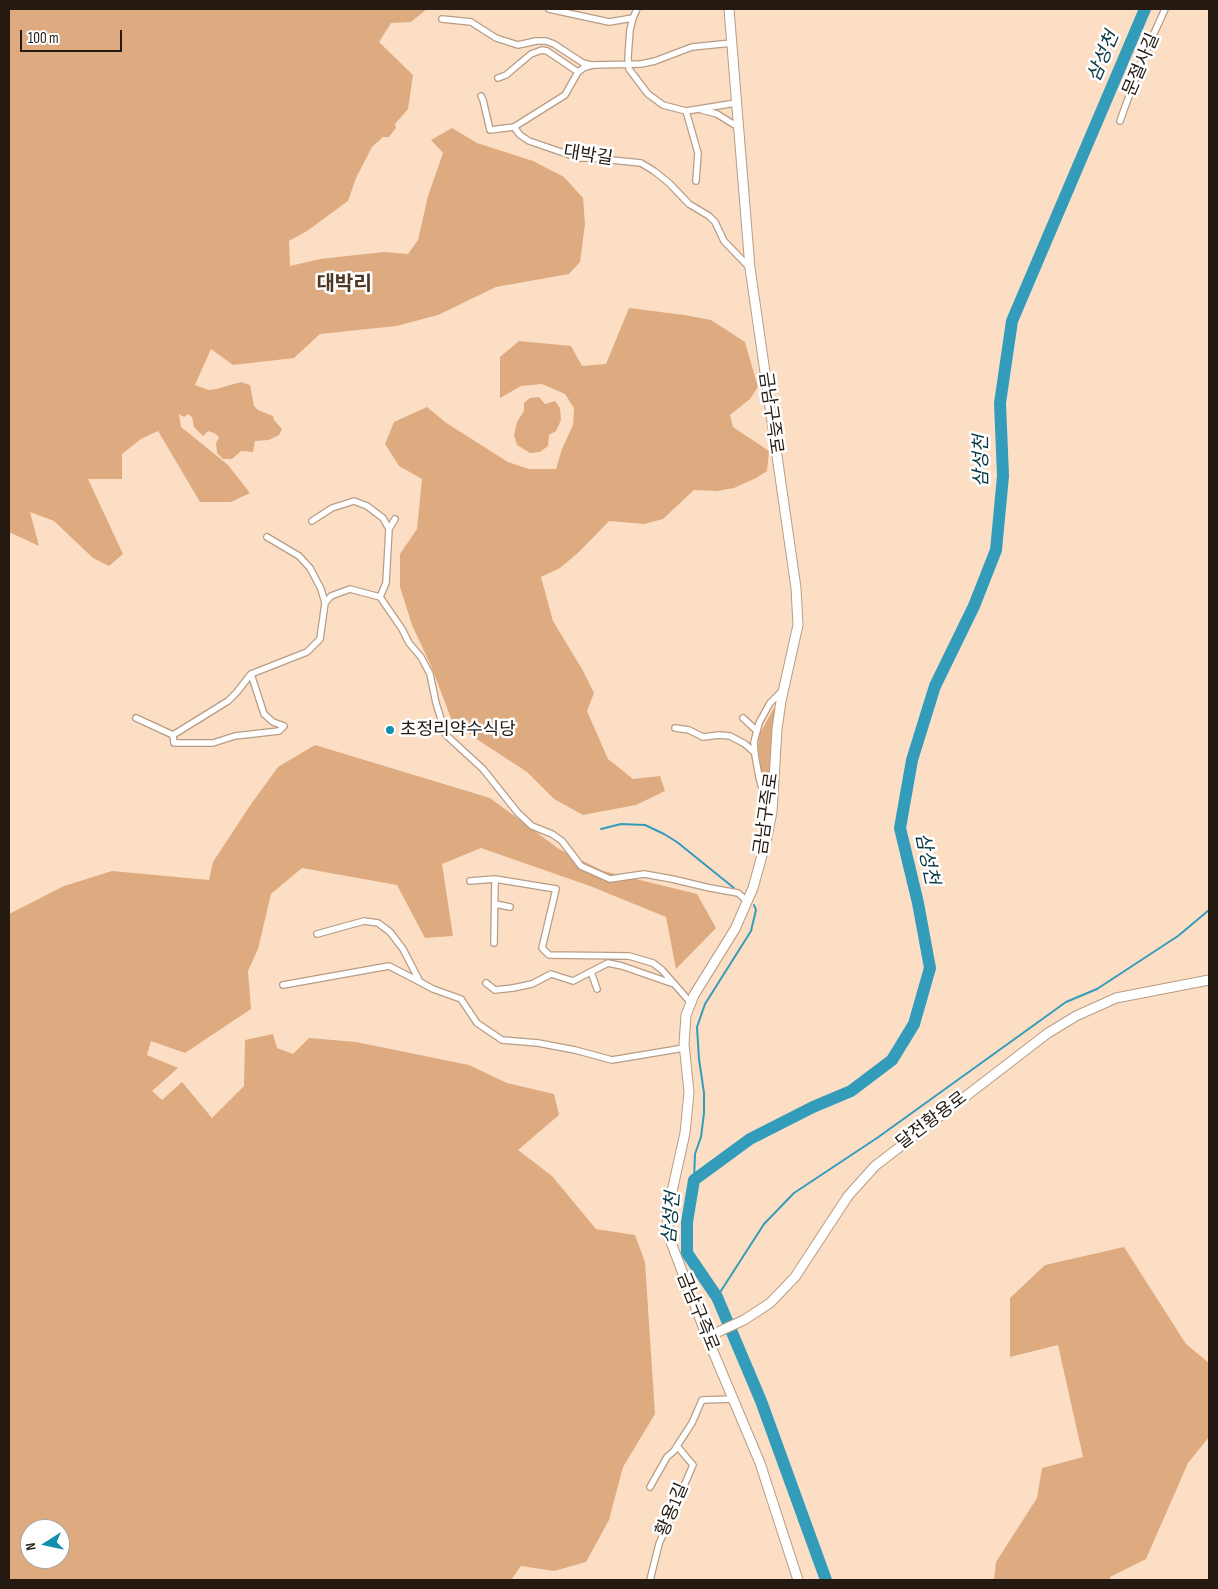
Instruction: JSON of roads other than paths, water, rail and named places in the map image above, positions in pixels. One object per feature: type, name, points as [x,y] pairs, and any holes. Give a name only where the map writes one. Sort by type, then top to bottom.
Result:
[{"type":"main road","name":"금남구즉로","points":[[730,9],[750,268],[796,588],[798,625],[777,729],[772,809],[766,841],[753,888],[735,929],[691,1003],[686,1015],[684,1048],[689,1092],[685,1134],[667,1214],[669,1237],[711,1335],[733,1399],[760,1463],[798,1580]]},
{"type":"main road","name":"달전황용로","points":[[711,1335],[744,1320],[770,1303],[795,1277],[848,1196],[875,1166],[1048,1032],[1076,1016],[1116,998],[1209,980]]},
{"type":"street","points":[[549,9],[609,22],[632,18]]},
{"type":"street","points":[[637,9],[632,18],[630,30],[628,65],[642,88],[654,99],[670,108],[686,111],[736,103]]},
{"type":"street","name":"문절사길","points":[[1120,121],[1142,60],[1165,9]]},
{"type":"street","points":[[442,19],[471,22],[496,38],[518,45],[536,40],[546,41],[554,44],[583,64],[593,65],[628,65],[655,61],[692,47],[732,43]]},
{"type":"street","points":[[498,78],[506,75],[530,54],[542,50],[547,51],[578,72]]},
{"type":"street","points":[[481,96],[484,100],[490,130],[514,127],[565,95],[578,72],[593,65]]},
{"type":"street","points":[[701,109],[717,114],[738,126]]},
{"type":"street","points":[[686,111],[698,153],[696,181]]},
{"type":"street","name":"대박길","points":[[514,127],[520,135],[543,146],[580,158],[641,163],[664,179],[689,204],[709,216],[715,222],[724,241],[750,268]]},
{"type":"street","points":[[312,520],[332,508],[354,502],[367,506],[383,518],[389,529]]},
{"type":"street","points":[[380,597],[386,583],[389,529],[395,519]]},
{"type":"street","points":[[173,735],[228,701],[238,692],[251,674],[307,652],[320,639],[325,603],[321,588],[310,568],[299,556],[267,537]]},
{"type":"street","points":[[325,603],[331,596],[350,589],[380,597],[430,674],[436,703],[446,735],[484,769],[518,813],[532,826],[552,834],[562,841],[581,866],[610,879],[644,874],[738,893],[747,901]]},
{"type":"street","points":[[173,735],[174,743],[213,743],[234,736],[279,731],[284,726],[273,722],[264,714],[251,674]]},
{"type":"street","points":[[772,809],[764,796],[754,742],[759,723],[770,704],[784,690]]},
{"type":"street","points":[[136,718],[173,735]]},
{"type":"street","points":[[743,718],[757,731]]},
{"type":"street","points":[[676,728],[689,730],[703,737],[730,736],[745,744],[755,753]]},
{"type":"street","points":[[494,943],[495,879]]},
{"type":"street","points":[[470,881],[495,879],[556,889],[542,948],[549,955],[629,956],[653,963],[662,970],[691,1003]]},
{"type":"street","points":[[494,904],[510,907]]},
{"type":"street","points":[[317,934],[364,921],[378,923],[390,932],[403,949],[420,982]]},
{"type":"street","points":[[486,983],[495,990],[512,988],[532,984],[551,974],[573,981],[608,963],[673,984]]},
{"type":"street","points":[[283,985],[389,966],[433,989],[461,999],[477,1023],[502,1040],[538,1043],[612,1060],[684,1048]]},
{"type":"street","points":[[591,972],[597,990]]},
{"type":"street","name":"황용1길","points":[[650,1487],[667,1457],[674,1451],[692,1423],[702,1400],[733,1399]]},
{"type":"street","name":"황용1길","points":[[650,1580],[659,1544],[692,1465],[677,1446]]},
{"type":"waterway","name":"삼성천","points":[[826,1580],[761,1401],[717,1297],[687,1253],[687,1222],[694,1180],[750,1139],[813,1107],[851,1091],[892,1060],[914,1024],[930,968],[918,903],[900,828],[912,760],[935,686],[974,606],[996,550],[1003,476],[1000,403],[1012,321],[1145,9]]},
{"type":"waterway","points":[[601,829],[621,824],[645,825],[677,842],[734,888]]},
{"type":"waterway","points":[[694,1180],[695,1154],[701,1137],[704,1113],[704,1093],[697,1027],[705,1004],[751,931],[756,910],[754,905]]},
{"type":"waterway","points":[[717,1297],[764,1224],[794,1193],[877,1138],[1066,1002],[1097,989],[1178,936],[1209,910]]},
{"type":"place","name":"초정리약수식당","points":[[390,730]]},
{"type":"district","name":"대박리","points":[[344,285]]}]
